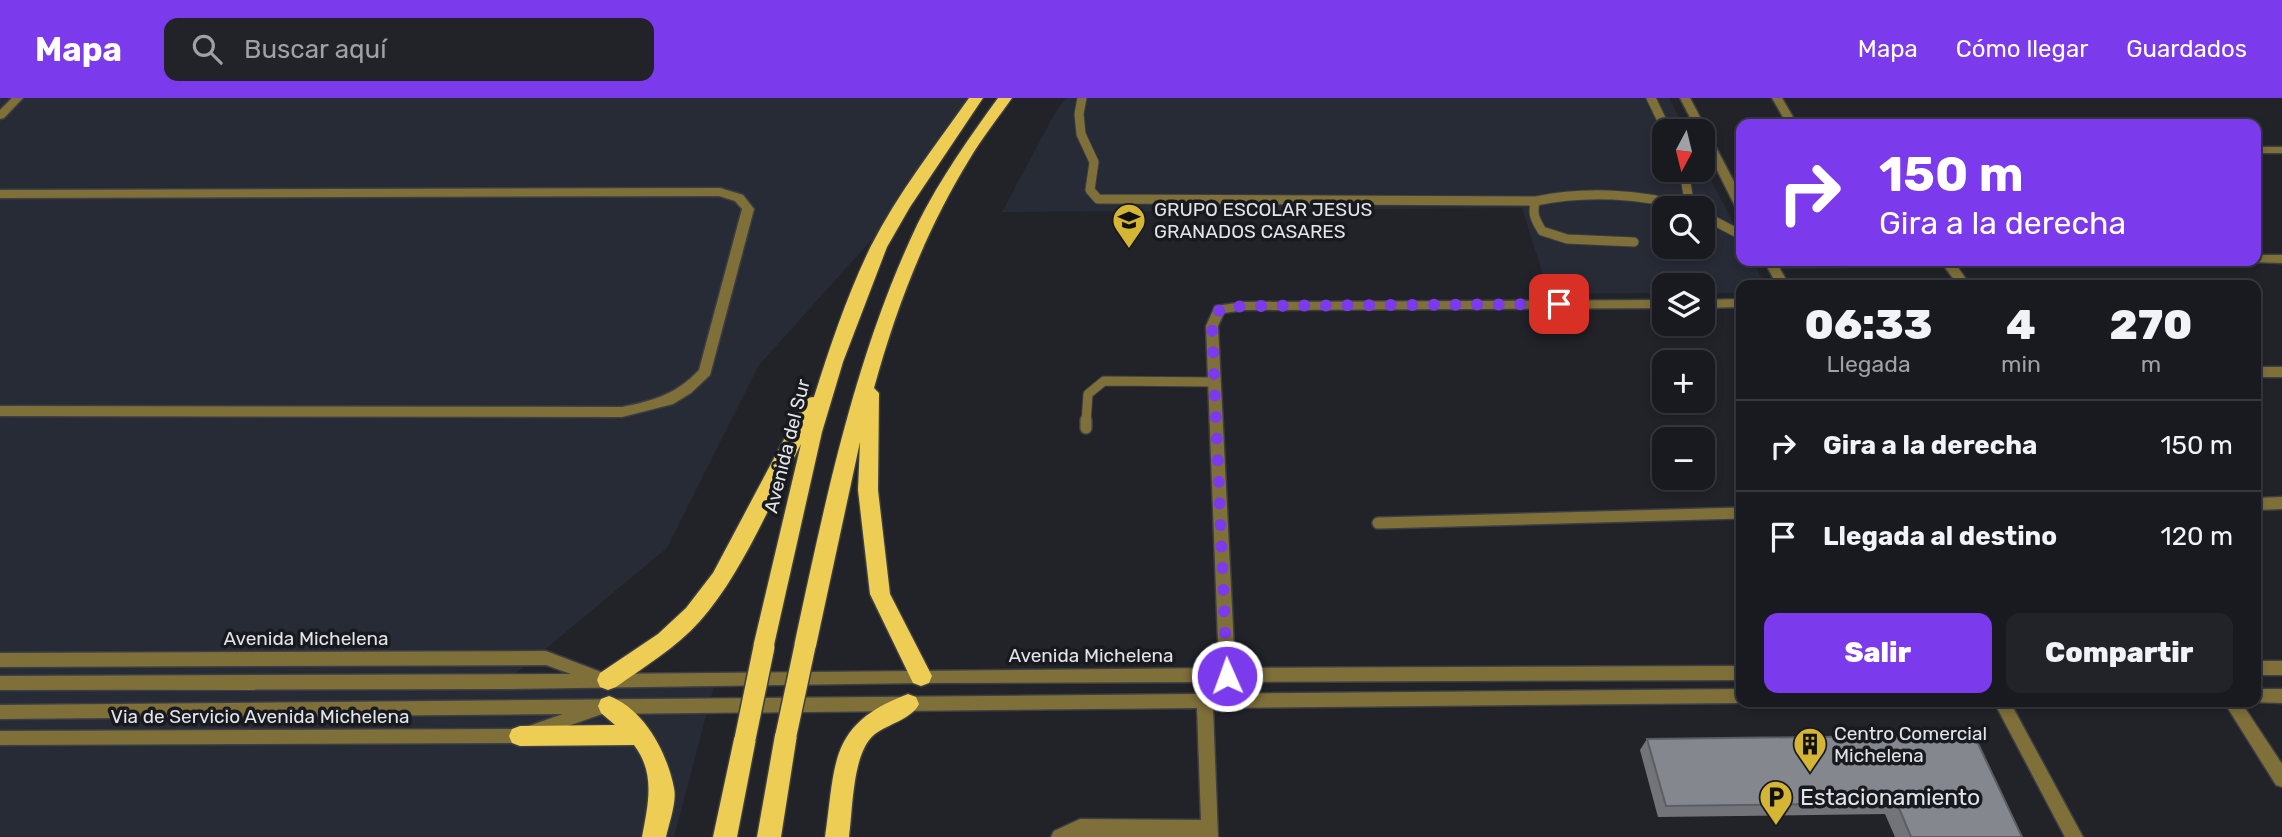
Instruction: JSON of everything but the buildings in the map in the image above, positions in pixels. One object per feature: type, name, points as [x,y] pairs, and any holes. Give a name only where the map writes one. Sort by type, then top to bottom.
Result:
[{"type":"highway","name":"Avenida del Sur","points":[[725,837],[813,432],[834,362],[880,247],[902,206],[976,98]]},
{"type":"highway","points":[[769,837],[786,735],[845,454],[871,366],[914,246],[981,127],[1005,98]]},
{"type":"highway","points":[[608,680],[666,640],[693,614],[720,579],[834,362]]},
{"type":"highway","points":[[871,366],[868,490],[880,594],[921,676]]},
{"type":"highway","points":[[837,837],[847,770],[858,737],[883,717],[908,704]]},
{"type":"highway","points":[[609,706],[641,735],[648,746],[663,790],[654,837]]},
{"type":"highway","points":[[520,736],[641,735]]},
{"type":"street","points":[[0,116],[18,98]]},
{"type":"street","points":[[1685,98],[1696,119]]},
{"type":"street","points":[[1777,98],[1789,119]]},
{"type":"street","points":[[2261,150],[2282,150]]},
{"type":"street","points":[[1715,155],[1736,196]]},
{"type":"street","points":[[0,194],[720,192],[739,198],[748,209],[705,372],[690,390],[659,404],[622,412],[0,411]]},
{"type":"street","points":[[2261,259],[2282,258]]},
{"type":"street","points":[[1715,304],[1736,303]]},
{"type":"street","points":[[1227,676],[1212,326],[1220,309],[1244,306],[1652,304]]},
{"type":"street","points":[[2261,372],[2282,372]]},
{"type":"street","points":[[2261,503],[2282,503]]},
{"type":"street","name":"Avenida Michelena","points":[[0,660],[546,658],[608,680]]},
{"type":"street","points":[[2261,668],[2282,668]]},
{"type":"street","name":"Avenida Michelena","points":[[0,683],[1736,673]]},
{"type":"street","points":[[0,712],[1736,696]]},
{"type":"street","points":[[2261,696],[2282,696]]},
{"type":"street","points":[[1060,837],[1080,827],[1210,833],[1205,700]]},
{"type":"street","points":[[520,736],[609,706]]},
{"type":"street","points":[[2005,707],[2074,837]]},
{"type":"street","points":[[2235,707],[2282,779]]},
{"type":"street","name":"Via de Servicio Avenida Michelena","points":[[0,738],[520,736]]},
{"type":"lane","points":[[1082,98],[1079,114],[1081,134],[1094,162],[1090,190],[1098,199],[1652,199]]},
{"type":"lane","points":[[1651,98],[1661,119]]},
{"type":"lane","points":[[1536,201],[1533,216],[1542,232],[1567,239],[1634,242]]},
{"type":"lane","points":[[1715,221],[1736,232]]},
{"type":"lane","points":[[1086,428],[1085,396],[1094,385],[1104,381],[1215,382]]},
{"type":"lane","points":[[1378,523],[1736,513]]},
{"type":"shaded area","points":[[0,98],[981,98],[902,206],[759,365],[667,548],[507,681],[716,678],[674,837],[0,837]]},
{"type":"shaded area","points":[[1066,98],[1669,98],[1680,119],[1652,119],[1652,182],[1712,182],[1736,228],[1736,266],[1756,266],[1762,280],[1736,280],[1736,293],[1715,293],[1715,273],[1652,273],[1652,293],[1549,294],[1522,208],[1002,212],[1056,111]]},
{"type":"place","name":"GRUPO ESCOLAR JESUS GRANADOS CASARES","points":[[1129,250]]},
{"type":"place","name":"Centro Comercial Michelena","points":[[1810,774]]},
{"type":"place","name":"Estacionamiento","points":[[1776,827]]},
{"type":"route","points":[[1227,676],[1212,326],[1220,309],[1244,306],[1559,304]]}]
